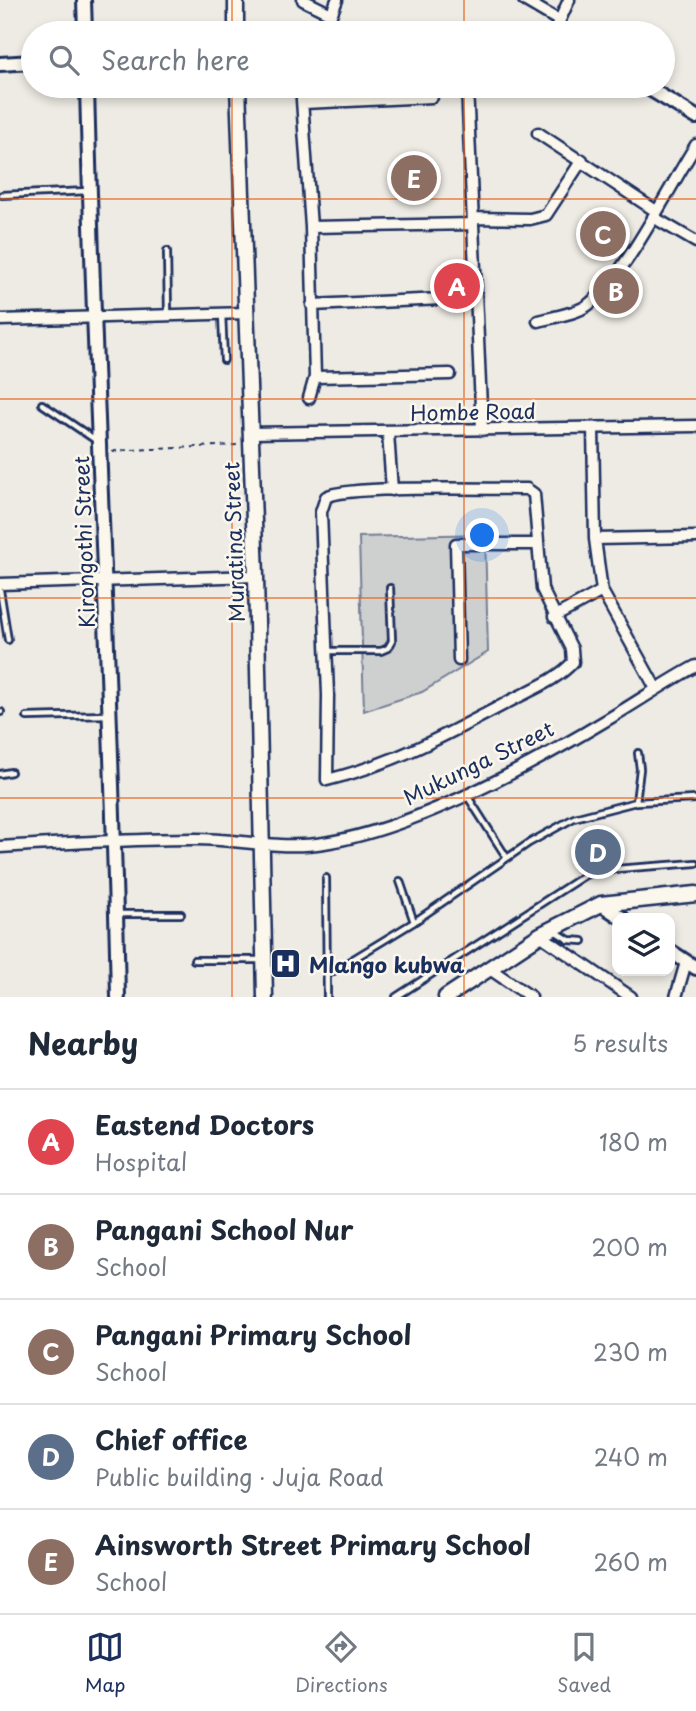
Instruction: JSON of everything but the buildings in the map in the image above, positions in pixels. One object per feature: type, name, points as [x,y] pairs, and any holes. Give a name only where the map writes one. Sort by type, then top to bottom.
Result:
[{"type":"main road","points":[[236,0],[236,21]]},
{"type":"main road","name":"Muratina Street","points":[[238,98],[256,576],[265,997]]},
{"type":"main road","points":[[446,997],[546,932],[593,912],[696,894]]},
{"type":"street","points":[[84,0],[85,21]]},
{"type":"street","points":[[303,0],[331,14]]},
{"type":"street","points":[[328,21],[337,0]]},
{"type":"street","points":[[524,0],[558,20],[569,0]]},
{"type":"street","points":[[0,64],[21,63]]},
{"type":"street","name":"Kirongothi Street","points":[[87,98],[92,316],[115,841],[118,997]]},
{"type":"street","points":[[303,98],[311,227],[315,377],[309,398]]},
{"type":"street","points":[[304,103],[411,98]]},
{"type":"street","points":[[468,98],[482,430]]},
{"type":"street","points":[[665,98],[696,117]]},
{"type":"street","points":[[538,133],[582,160],[696,242]]},
{"type":"street","points":[[538,321],[580,309],[598,296],[654,214],[696,145]]},
{"type":"street","points":[[311,227],[530,219],[546,215],[582,160]]},
{"type":"street","points":[[312,305],[442,299]]},
{"type":"street","points":[[0,320],[247,313]]},
{"type":"street","points":[[315,377],[450,374]]},
{"type":"street","name":"Hombe Road","points":[[250,440],[482,430],[696,426]]},
{"type":"street","points":[[593,428],[595,539],[602,592],[655,687]]},
{"type":"street","points":[[388,433],[391,490]]},
{"type":"street","points":[[527,489],[534,495],[537,544],[542,590],[573,653],[569,667],[436,740],[359,772],[327,780],[323,502],[331,494],[338,492],[527,489]]},
{"type":"street","points":[[595,539],[696,537]]},
{"type":"street","points":[[459,660],[456,544],[537,544]]},
{"type":"street","points":[[0,584],[103,583],[256,576]]},
{"type":"street","points":[[554,617],[602,592]]},
{"type":"street","name":"Mukunga Street","points":[[0,847],[196,839],[298,846],[336,840],[390,825],[465,793],[611,718],[655,687],[696,666]]},
{"type":"street","points":[[593,912],[612,916]]},
{"type":"street","points":[[546,932],[631,997]]},
{"type":"street","points":[[675,954],[691,965],[676,997]]},
{"type":"street","points":[[490,969],[531,997]]},
{"type":"lane","points":[[2,195],[90,191]]},
{"type":"lane","points":[[167,251],[168,315]]},
{"type":"lane","points":[[222,313],[224,360]]},
{"type":"lane","points":[[42,404],[98,447]]},
{"type":"lane","points":[[326,651],[381,651],[388,648],[392,641],[390,588]]},
{"type":"lane","points":[[0,590],[8,640]]},
{"type":"lane","points":[[27,717],[109,715]]},
{"type":"lane","points":[[636,802],[640,769],[638,753]]},
{"type":"lane","points":[[0,774],[11,772]]},
{"type":"lane","points":[[465,793],[507,858]]},
{"type":"lane","points":[[327,975],[414,922],[507,858],[575,818],[636,802],[696,799]]},
{"type":"lane","points":[[396,997],[585,875],[602,870],[696,863]]},
{"type":"lane","points":[[326,878],[327,997]]},
{"type":"lane","points":[[400,881],[414,922]]},
{"type":"lane","points":[[117,914],[181,914]]},
{"type":"lane","points":[[546,932],[569,940],[583,941]]},
{"type":"lane","points":[[194,960],[265,960]]},
{"type":"path","points":[[98,447],[250,440]]},
{"type":"shaded area","points":[[485,534],[488,652],[422,692],[364,711],[359,537]]},
{"type":"place","name":"Ainsworth Street Primary School","points":[[414,178]]},
{"type":"place","name":"Pangani Primary School","points":[[603,234]]},
{"type":"place","name":"Eastend Doctors","points":[[457,286]]},
{"type":"place","name":"Pangani School Nur","points":[[616,291]]},
{"type":"place","name":"Chief office","points":[[598,852]]},
{"type":"place","name":"Mlango kubwa","points":[[286,964]]}]
